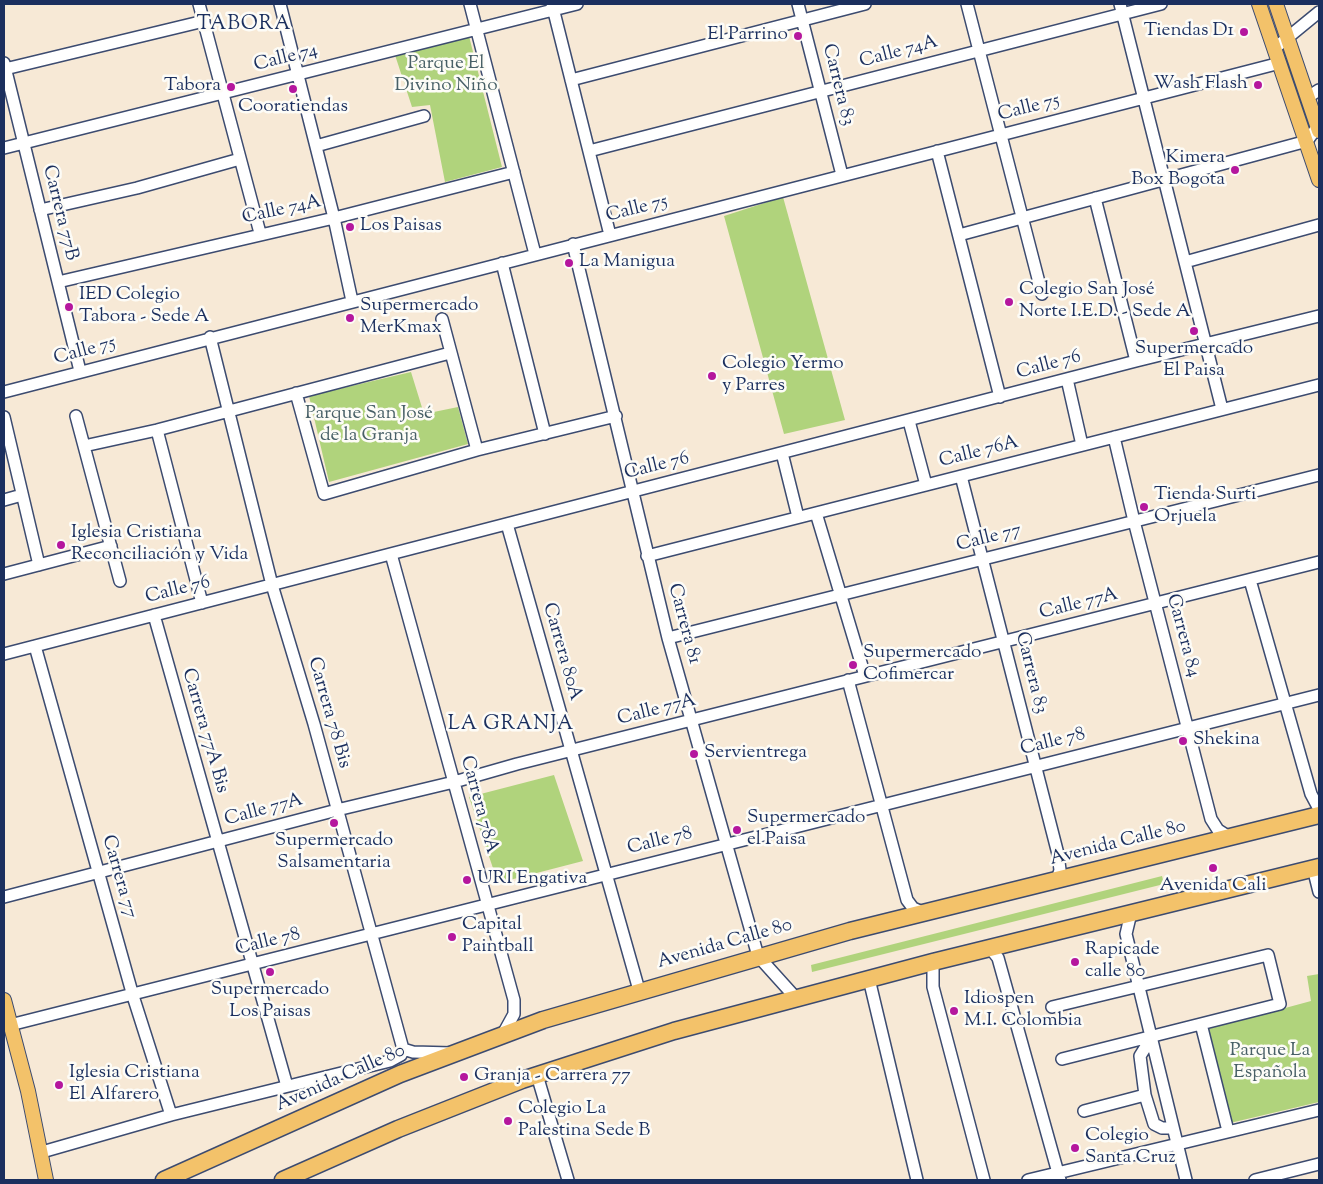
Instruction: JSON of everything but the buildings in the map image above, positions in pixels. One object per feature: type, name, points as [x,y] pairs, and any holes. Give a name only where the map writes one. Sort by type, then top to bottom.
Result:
[{"type":"highway","name":"Avenida Calle 80","points":[[164,1180],[452,1053],[639,990],[922,912],[1319,815]]},
{"type":"highway","points":[[283,1180],[398,1129],[537,1075],[674,1032],[795,997],[1316,867]]},
{"type":"main road","points":[[1259,4],[1319,180]]},
{"type":"main road","points":[[1276,4],[1288,38],[1315,101],[1318,129]]},
{"type":"main road","points":[[4,1000],[42,1152],[46,1180]]},
{"type":"street","points":[[199,4],[260,233]]},
{"type":"street","points":[[282,4],[334,218],[352,301]]},
{"type":"street","points":[[470,4],[535,254]]},
{"type":"street","name":"Calle 74","points":[[4,148],[478,29],[553,7],[577,4]]},
{"type":"street","name":"Carrera 83","points":[[798,4],[842,175]]},
{"type":"street","points":[[571,80],[865,4]]},
{"type":"street","points":[[967,4],[1042,294]]},
{"type":"street","name":"Calle 74A","points":[[589,151],[820,92],[1121,9],[1161,4]]},
{"type":"street","points":[[553,7],[610,235]]},
{"type":"street","points":[[1121,9],[1222,409]]},
{"type":"street","points":[[1275,48],[1319,12]]},
{"type":"street","points":[[4,66],[204,21]]},
{"type":"street","name":"Calle 75","points":[[4,392],[502,262],[1280,63]]},
{"type":"street","name":"Carrera 77B","points":[[4,66],[80,371]]},
{"type":"street","points":[[316,146],[424,116]]},
{"type":"street","points":[[959,234],[1307,141],[1318,129]]},
{"type":"street","points":[[937,151],[1000,397]]},
{"type":"street","points":[[40,210],[137,188],[240,159]]},
{"type":"street","name":"Calle 74A","points":[[58,282],[260,233],[334,218],[514,172]]},
{"type":"street","points":[[1095,198],[1136,361]]},
{"type":"street","points":[[1185,262],[1319,225]]},
{"type":"street","name":"Carrera 81","points":[[572,244],[616,416],[647,556],[668,638],[758,956],[795,997]]},
{"type":"street","points":[[502,262],[545,434]]},
{"type":"street","name":"Calle 76","points":[[4,654],[1136,361],[1319,316]]},
{"type":"street","points":[[442,319],[477,450]]},
{"type":"street","name":"Carrera 78 Bis","points":[[210,338],[227,412],[272,585],[312,716],[403,1049]]},
{"type":"street","points":[[84,446],[157,430],[450,354]]},
{"type":"street","points":[[1066,379],[1082,445]]},
{"type":"street","name":"Calle 76A","points":[[647,556],[1319,385]]},
{"type":"street","points":[[296,393],[324,494],[477,450],[616,416]]},
{"type":"street","points":[[76,416],[120,581]]},
{"type":"street","points":[[4,417],[38,565]]},
{"type":"street","points":[[909,420],[926,484]]},
{"type":"street","points":[[157,430],[202,603]]},
{"type":"street","name":"Carrera 84","points":[[1114,437],[1211,819],[1218,830],[1229,837]]},
{"type":"street","points":[[782,453],[798,517]]},
{"type":"street","name":"Calle 77","points":[[668,638],[1319,475]]},
{"type":"street","name":"Carrera 83","points":[[962,476],[1058,854],[1060,870],[1057,880]]},
{"type":"street","points":[[4,500],[22,495]]},
{"type":"street","points":[[816,512],[865,676]]},
{"type":"street","name":"Carrera 80A","points":[[507,524],[639,990]]},
{"type":"street","points":[[4,574],[110,546]]},
{"type":"street","name":"Carrera 78A","points":[[391,554],[486,905],[514,1000],[514,1014],[504,1034]]},
{"type":"street","name":"Calle 77A","points":[[4,897],[337,810],[454,782],[570,750],[1319,562]]},
{"type":"street","points":[[1250,580],[1311,794],[1319,809]]},
{"type":"street","name":"Carrera 77A Bis","points":[[154,615],[287,1086]]},
{"type":"street","name":"Carrera 77","points":[[35,646],[133,996],[171,1115]]},
{"type":"street","points":[[848,680],[908,900],[913,908],[922,912]]},
{"type":"street","name":"Calle 78","points":[[10,1025],[133,996],[196,977],[253,965],[605,874],[1319,695]]},
{"type":"street","points":[[1316,867],[1319,892]]},
{"type":"street","points":[[1131,913],[1126,934],[1140,985],[1186,1180]]},
{"type":"street","points":[[990,948],[998,958],[1059,1176]]},
{"type":"street","points":[[1052,1006],[1268,954],[1280,1004],[1201,1024],[1152,1041],[1062,1059]]},
{"type":"street","points":[[933,962],[933,987],[984,1180]]},
{"type":"street","points":[[869,979],[917,1180]]},
{"type":"street","points":[[1201,1024],[1228,1131]]},
{"type":"street","points":[[1152,1041],[1140,1056],[1145,1095],[1154,1124],[1162,1128],[1173,1128]]},
{"type":"street","points":[[42,1152],[171,1115],[390,1061],[401,1055],[403,1049],[413,1052],[452,1053]]},
{"type":"street","points":[[537,1075],[568,1180]]},
{"type":"street","points":[[1084,1111],[1145,1095]]},
{"type":"street","points":[[1028,1180],[1059,1176],[1177,1143],[1319,1110]]},
{"type":"street","points":[[1255,1180],[1302,1175],[1319,1164]]},
{"type":"green space","name":"Parque El Divino Niño","points":[[469,36],[502,167],[445,182],[430,105],[412,107],[395,55]]},
{"type":"green space","points":[[783,197],[845,420],[784,434],[724,216]]},
{"type":"green space","name":"Parque San José de la Granja","points":[[411,372],[424,414],[458,407],[468,444],[329,482],[309,396]]},
{"type":"green space","points":[[554,775],[583,861],[498,883],[469,797]]},
{"type":"green space","points":[[1162,876],[1164,884],[812,972],[811,965]]},
{"type":"green space","name":"Parque La Española","points":[[1319,974],[1319,1102],[1230,1123],[1208,1029],[1311,1001],[1307,976]]},
{"type":"place","name":"Tiendas D1","points":[[1244,32]]},
{"type":"place","name":"El Parrino","points":[[798,36]]},
{"type":"place","name":"Wash Flash","points":[[1258,85]]},
{"type":"place","name":"Tabora","points":[[231,87]]},
{"type":"place","name":"Cooratiendas","points":[[293,89]]},
{"type":"place","name":"Kimera Box Bogota","points":[[1235,170]]},
{"type":"place","name":"Los Paisas","points":[[350,227]]},
{"type":"place","name":"La Manigua","points":[[569,263]]},
{"type":"place","name":"Colegio San José Norte I.E.D. - Sede A","points":[[1009,302]]},
{"type":"place","name":"IED Colegio Tabora - Sede A","points":[[69,307]]},
{"type":"place","name":"Supermercado MerKmax","points":[[350,318]]},
{"type":"place","name":"Supermercado El Paisa","points":[[1194,331]]},
{"type":"place","name":"Colegio Yermo y Parres","points":[[712,376]]},
{"type":"place","name":"Tienda Surti Orjuela","points":[[1144,507]]},
{"type":"place","name":"Iglesia Cristiana Reconciliación y Vida","points":[[61,545]]},
{"type":"place","name":"Supermercado Cofimercar","points":[[853,665]]},
{"type":"place","name":"Shekina","points":[[1183,741]]},
{"type":"place","name":"Servientrega","points":[[694,754]]},
{"type":"place","name":"Supermercado Salsamentaria","points":[[334,823]]},
{"type":"place","name":"Supermercado el Paisa","points":[[737,830]]},
{"type":"place","name":"Avenida Cali","points":[[1213,868]]},
{"type":"place","name":"URI Engativa","points":[[467,880]]},
{"type":"place","name":"Capital Paintball","points":[[452,937]]},
{"type":"place","name":"Rapicade calle 80","points":[[1075,962]]},
{"type":"place","name":"Supermercado Los Paisas","points":[[270,972]]},
{"type":"place","name":"Idiospen M.I. Colombia","points":[[954,1011]]},
{"type":"place","name":"Granja - Carrera 77","points":[[464,1077]]},
{"type":"place","name":"Iglesia Cristiana El Alfarero","points":[[59,1085]]},
{"type":"place","name":"Colegio La Palestina Sede B","points":[[508,1121]]},
{"type":"place","name":"Colegio Santa Cruz","points":[[1075,1148]]},
{"type":"district","name":"TABORA","points":[[244,26]]},
{"type":"district","name":"LA GRANJA","points":[[511,726]]}]
